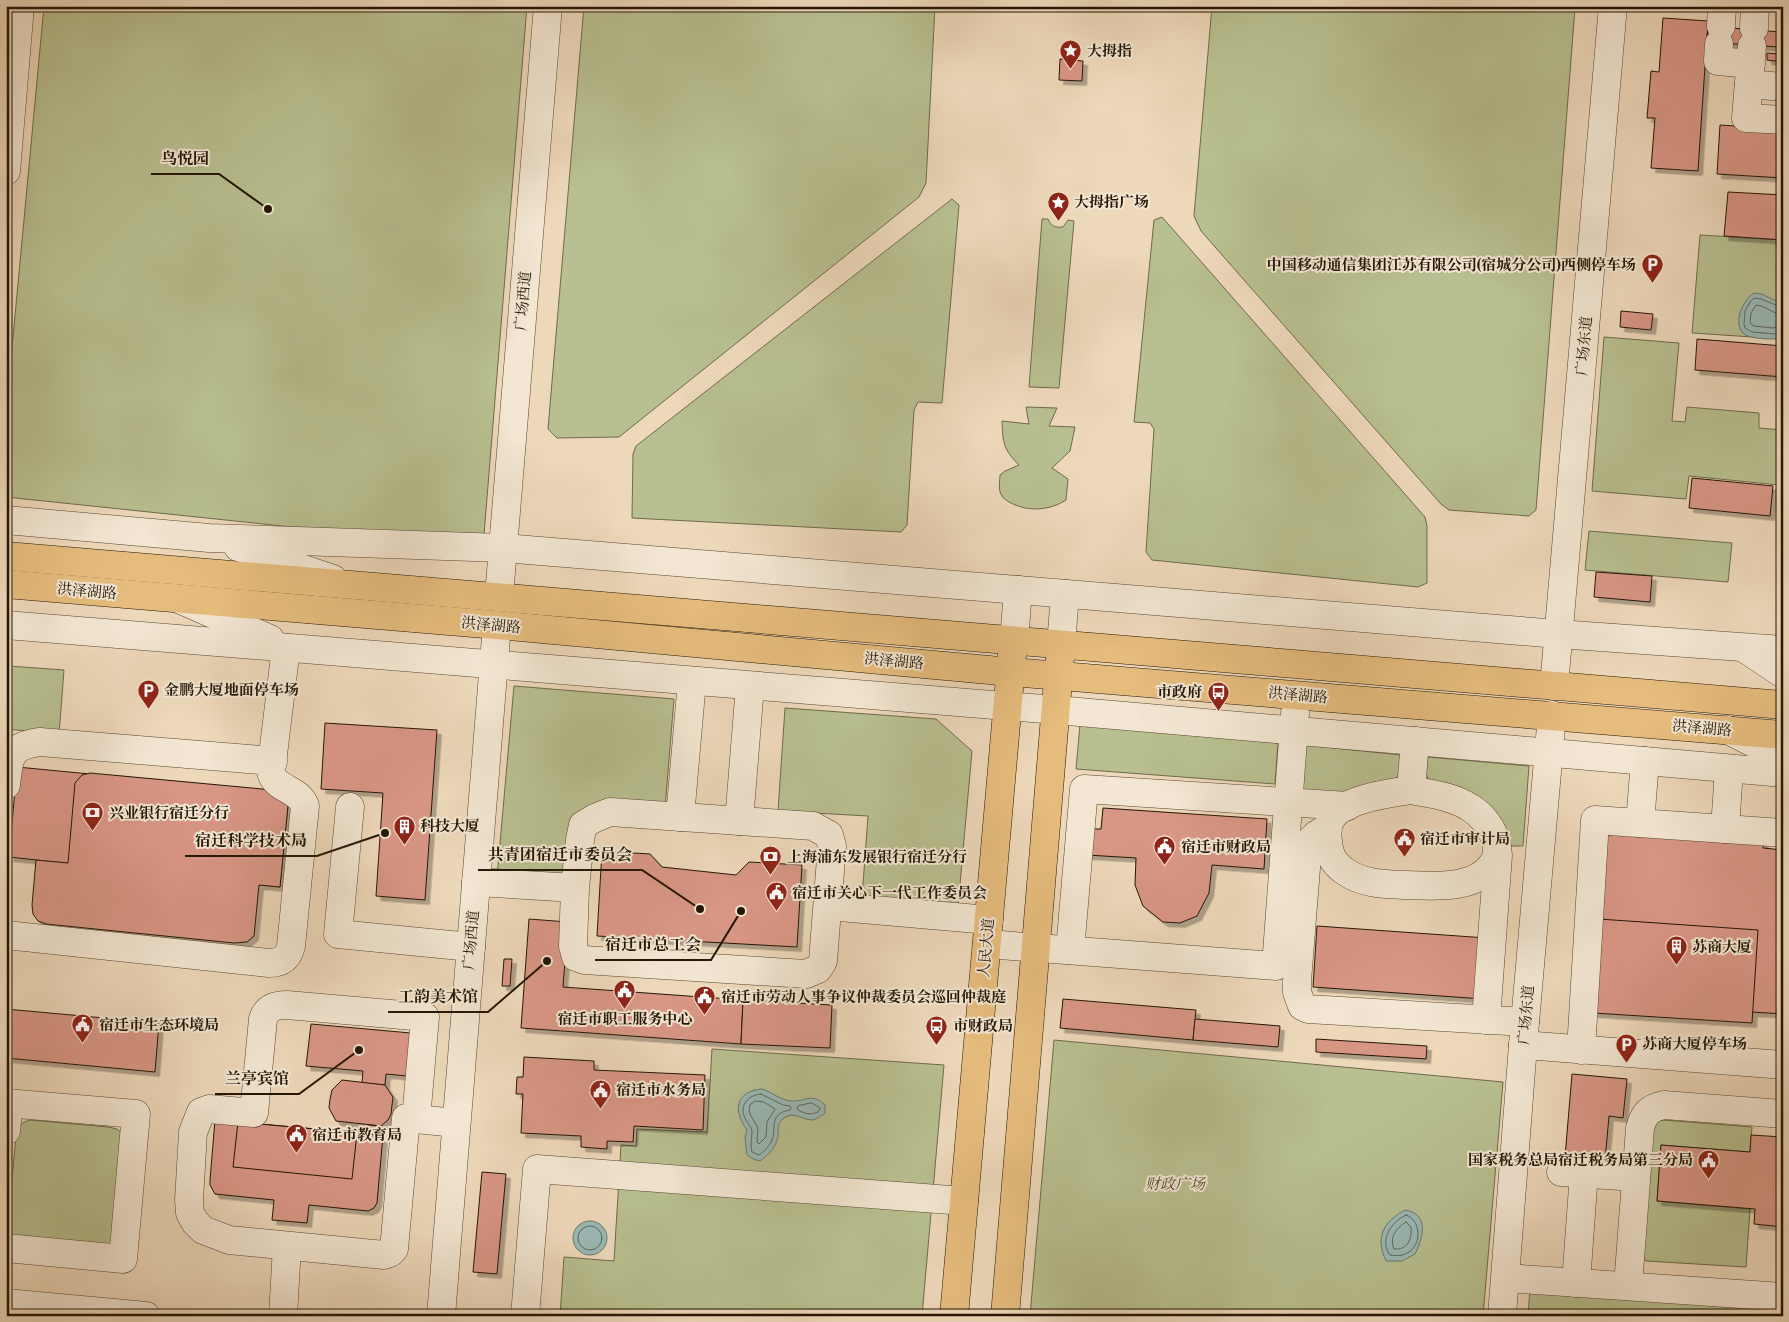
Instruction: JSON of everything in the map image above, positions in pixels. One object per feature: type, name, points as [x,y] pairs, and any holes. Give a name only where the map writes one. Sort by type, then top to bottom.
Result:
[{"type":"main road","name":"洪泽湖路","points":[[6,556],[1783,705]]},
{"type":"main road","name":"洪泽湖路","points":[[6,584],[497,625],[1011,672],[1783,735]]},
{"type":"main road","name":"人民大道","points":[[954,1316],[1014,641]]},
{"type":"main road","points":[[1005,1316],[1061,645]]},
{"type":"street","points":[[6,172],[20,6]]},
{"type":"street","name":"广场西道","points":[[499,596],[548,6]]},
{"type":"street","name":"广场东道","points":[[1554,686],[1613,6]]},
{"type":"street","points":[[1721,25],[1718,61],[1752,46]]},
{"type":"street","points":[[1752,46],[1783,87]]},
{"type":"street","points":[[1752,46],[1746,118],[1783,120]]},
{"type":"street","points":[[6,520],[208,538],[503,548],[1558,634],[1783,650]]},
{"type":"street","points":[[208,538],[350,584]]},
{"type":"street","points":[[1014,641],[1018,590]]},
{"type":"street","points":[[1061,645],[1065,594]]},
{"type":"street","points":[[178,598],[287,648]]},
{"type":"street","points":[[6,625],[1295,730],[1783,774]]},
{"type":"street","name":"广场西道","points":[[441,1316],[497,625]]},
{"type":"street","points":[[1743,647],[1783,674]]},
{"type":"street","points":[[6,934],[270,963],[282,961],[287,956],[292,946],[305,806],[300,797],[272,778],[272,761],[287,648]]},
{"type":"street","points":[[680,817],[692,681]]},
{"type":"street","points":[[739,821],[750,686]]},
{"type":"street","points":[[828,906],[988,932],[1036,948],[1276,966],[1295,730],[1296,695]]},
{"type":"street","name":"广场东道","points":[[1502,1316],[1552,715]]},
{"type":"street","points":[[1728,730],[1783,758]]},
{"type":"street","points":[[1411,790],[1415,741]]},
{"type":"street","points":[[6,785],[10,756],[17,748],[40,742],[272,761]]},
{"type":"street","points":[[1640,823],[1645,761]]},
{"type":"street","points":[[1725,829],[1729,769]]},
{"type":"street","points":[[1070,950],[1084,789],[1348,806]]},
{"type":"street","points":[[1486,1020],[1498,855],[1497,842],[1482,816],[1468,806],[1446,797],[1411,790],[1376,795],[1348,806],[1335,814],[1327,828],[1308,843],[1297,981],[1299,999],[1302,1006],[1308,1009],[1486,1020],[1524,1034],[1581,1050],[1783,1065]]},
{"type":"street","points":[[350,807],[338,934],[471,947]]},
{"type":"street","points":[[610,812],[680,817],[813,826],[829,835],[832,846],[828,906],[823,961],[818,969],[806,974],[584,960],[576,957],[573,946],[576,888],[583,825],[610,812]]},
{"type":"street","points":[[1581,1050],[1595,820],[1783,833]]},
{"type":"street","points":[[1327,828],[1329,851],[1332,860],[1350,875],[1375,884],[1451,885],[1481,876],[1492,865],[1498,855]]},
{"type":"street","points":[[476,882],[576,888]]},
{"type":"street","points":[[416,1119],[425,1017],[287,1005],[274,1006],[265,1013],[262,1025],[254,1113],[209,1109],[201,1112],[193,1132],[188,1200],[190,1213],[203,1230],[229,1240],[384,1255],[390,1253],[394,1249],[406,1118],[416,1119],[456,1123]]},
{"type":"street","points":[[6,1131],[8,1103],[136,1114],[123,1259],[6,1248]]},
{"type":"street","points":[[1628,1286],[1640,1128],[1643,1116],[1654,1107],[1664,1105],[1783,1114]]},
{"type":"street","points":[[525,1316],[537,1170],[964,1201]]},
{"type":"street","points":[[1576,1282],[1572,1173],[1636,1177]]},
{"type":"street","points":[[283,1316],[288,1246]]},
{"type":"street","points":[[1506,1278],[1783,1297]]},
{"type":"street","points":[[6,1303],[146,1316]]},
{"type":"green space","points":[[44,6],[527,6],[483,547],[6,497],[6,412]]},
{"type":"green space","points":[[584,6],[935,6],[926,183],[919,197],[619,437],[557,438],[548,429]]},
{"type":"green space","points":[[1212,6],[1574,6],[1536,510],[1529,516],[1449,510],[1441,504],[1201,231],[1194,216]]},
{"type":"green space","points":[[952,199],[959,205],[942,403],[918,402],[914,410],[907,525],[901,532],[632,518],[633,454],[636,446]]},
{"type":"green space","points":[[1162,217],[1425,517],[1427,526],[1427,583],[1418,587],[1152,560],[1146,552],[1154,429],[1150,423],[1134,422],[1154,220]]},
{"type":"green space","points":[[1042,219],[1048,219],[1052,225],[1058,227],[1063,227],[1068,220],[1074,221],[1059,388],[1029,387]]},
{"type":"green space","points":[[1700,235],[1783,240],[1783,339],[1692,333]]},
{"type":"green space","points":[[1604,337],[1679,343],[1672,421],[1685,422],[1687,407],[1759,413],[1759,428],[1783,430],[1779,485],[1689,476],[1686,499],[1592,491]]},
{"type":"green space","points":[[1026,407],[1057,408],[1049,426],[1075,427],[1070,451],[1052,468],[1068,479],[1066,500],[1045,508],[1030,509],[1016,505],[1003,498],[1000,490],[1000,475],[1019,465],[1005,445],[1002,421],[1029,424]]},
{"type":"green space","points":[[1589,531],[1732,543],[1728,582],[1585,570]]},
{"type":"green space","points":[[9,666],[64,670],[59,734],[6,729]]},
{"type":"green space","points":[[514,686],[674,699],[665,808],[592,813],[572,881],[497,877]]},
{"type":"green space","points":[[785,708],[936,719],[972,751],[958,907],[862,898],[868,816],[778,811]]},
{"type":"green space","points":[[1080,725],[1278,743],[1275,784],[1076,769]]},
{"type":"green space","points":[[1305,745],[1401,755],[1400,774],[1393,783],[1361,794],[1302,794]]},
{"type":"green space","points":[[1428,757],[1529,766],[1523,846],[1505,846],[1429,781],[1426,773]]},
{"type":"green space","name":"财政广场","points":[[1054,1040],[1503,1082],[1483,1316],[1030,1316]]},
{"type":"green space","points":[[712,1049],[944,1065],[922,1316],[560,1316],[564,1257],[614,1261],[621,1145],[636,1146],[637,1129],[707,1132]]},
{"type":"green space","points":[[31,1120],[108,1127],[117,1129],[123,1134],[114,1236],[110,1244],[101,1248],[14,1240],[8,1229],[8,1220],[16,1137],[20,1126],[24,1122]]},
{"type":"green space","points":[[1657,1121],[1752,1127],[1750,1152],[1661,1145],[1657,1201],[1750,1209],[1746,1267],[1646,1261],[1642,1254],[1646,1135]]},
{"type":"green space","points":[[1530,1288],[1764,1307],[1770,1316],[1528,1316]]},
{"type":"water","points":[[1754,293],[1762,294],[1780,303],[1784,321],[1778,339],[1751,337],[1744,334],[1740,329],[1739,316],[1745,303]]},
{"type":"water","points":[[762,1089],[791,1101],[808,1098],[816,1099],[825,1105],[825,1113],[813,1120],[794,1115],[784,1118],[778,1127],[775,1146],[760,1161],[747,1155],[745,1137],[747,1130],[738,1109],[739,1103],[746,1094]]},
{"type":"water","points":[[1405,1210],[1413,1212],[1421,1221],[1422,1234],[1418,1248],[1415,1254],[1402,1261],[1386,1261],[1381,1245],[1383,1231],[1391,1220]]},
{"type":"water","points":[[590,1221],[597,1222],[602,1226],[606,1231],[606,1245],[602,1250],[597,1254],[590,1255],[583,1254],[578,1250],[574,1245],[573,1238],[574,1231],[578,1226],[583,1222]]},
{"type":"building","points":[[1663,18],[1708,21],[1698,171],[1651,168],[1655,118],[1647,118],[1651,71],[1659,72]]},
{"type":"building","points":[[1708,26],[1780,32],[1779,47],[1707,42]]},
{"type":"building","points":[[1780,32],[1783,32],[1783,62],[1767,60],[1767,53],[1778,54]]},
{"type":"building","points":[[1060,59],[1083,61],[1082,81],[1059,80]]},
{"type":"building","points":[[1720,125],[1783,129],[1783,178],[1717,174]]},
{"type":"building","points":[[1728,192],[1783,195],[1783,240],[1724,236]]},
{"type":"building","points":[[1621,311],[1653,314],[1651,330],[1620,327]]},
{"type":"building","points":[[1697,339],[1783,346],[1783,377],[1695,370]]},
{"type":"building","points":[[1692,478],[1773,486],[1770,516],[1689,508]]},
{"type":"building","points":[[1596,572],[1652,576],[1650,602],[1594,597]]},
{"type":"building","name":"科技大厦","points":[[325,723],[437,730],[425,900],[376,896],[383,793],[321,789]]},
{"type":"building","points":[[17,767],[289,793],[280,887],[9,857]]},
{"type":"building","points":[[90,773],[273,790],[286,802],[288,806],[280,887],[259,885],[254,936],[247,942],[234,943],[46,924],[38,921],[33,914],[32,905],[36,860],[68,863],[75,783],[82,775]]},
{"type":"building","points":[[1103,808],[1267,819],[1264,869],[1212,865],[1209,893],[1197,916],[1180,923],[1163,922],[1143,906],[1135,885],[1136,858],[1087,855],[1089,829],[1101,829]]},
{"type":"building","points":[[1605,831],[1764,840],[1763,848],[1783,850],[1783,1014],[1594,1002]]},
{"type":"building","points":[[602,851],[650,854],[662,867],[736,875],[749,862],[802,865],[797,947],[597,936]]},
{"type":"building","points":[[529,919],[568,922],[563,987],[743,1000],[741,1044],[521,1028]]},
{"type":"building","name":"苏商大厦","points":[[1599,919],[1758,930],[1752,1023],[1593,1013]]},
{"type":"building","points":[[1317,926],[1487,938],[1483,999],[1313,987]]},
{"type":"building","points":[[504,959],[512,959],[510,986],[502,986]]},
{"type":"building","points":[[1063,999],[1196,1010],[1193,1040],[1060,1028]]},
{"type":"building","points":[[743,1000],[832,1005],[830,1048],[741,1044]]},
{"type":"building","points":[[6,1009],[159,1023],[155,1072],[6,1058]]},
{"type":"building","points":[[1195,1019],[1280,1026],[1278,1047],[1193,1040]]},
{"type":"building","points":[[311,1024],[411,1033],[407,1076],[386,1074],[385,1085],[362,1083],[363,1071],[306,1066]]},
{"type":"building","points":[[1316,1039],[1427,1046],[1426,1059],[1316,1052]]},
{"type":"building","points":[[524,1057],[594,1061],[594,1070],[705,1075],[703,1130],[634,1126],[633,1142],[607,1141],[607,1149],[581,1147],[581,1136],[521,1133],[523,1094],[516,1094],[517,1077],[523,1077]]},
{"type":"building","points":[[1572,1074],[1627,1079],[1623,1118],[1609,1116],[1605,1161],[1565,1157]]},
{"type":"building","points":[[342,1080],[385,1085],[393,1097],[391,1114],[388,1120],[381,1126],[336,1121],[329,1108],[330,1099],[332,1090]]},
{"type":"building","points":[[215,1120],[383,1135],[377,1203],[374,1208],[368,1211],[309,1205],[307,1223],[272,1220],[274,1200],[215,1194],[210,1185],[210,1180]]},
{"type":"building","points":[[238,1122],[357,1133],[352,1179],[233,1167]]},
{"type":"building","points":[[368,1125],[381,1126],[380,1135],[367,1134]]},
{"type":"building","points":[[1751,1135],[1783,1137],[1783,1227],[1754,1224],[1755,1209],[1657,1201],[1661,1145],[1750,1152]]},
{"type":"building","points":[[482,1172],[506,1174],[497,1274],[473,1272]]},
{"type":"place","name":"大拇指","points":[[1071,70]]},
{"type":"place","name":"鸟悦园","points":[[268,209]]},
{"type":"place","name":"大拇指广场","points":[[1058,221]]},
{"type":"place","name":"中国移动通信集团江苏有限公司(宿城分公司)西侧停车场","points":[[1652,284]]},
{"type":"place","name":"金鹏大厦地面停车场","points":[[148,709]]},
{"type":"place","name":"市政府","points":[[1218,711]]},
{"type":"place","name":"兴业银行宿迁分行","points":[[93,832]]},
{"type":"place","name":"宿迁科学技术局","points":[[385,833]]},
{"type":"place","name":"科技大厦","points":[[404,845]]},
{"type":"place","name":"宿迁市审计局","points":[[1404,858]]},
{"type":"place","name":"宿迁市财政局","points":[[1165,866]]},
{"type":"place","name":"上海浦东发展银行宿迁分行","points":[[771,876]]},
{"type":"place","name":"共青团宿迁市委员会","points":[[700,909]]},
{"type":"place","name":"宿迁市总工会","points":[[741,911]]},
{"type":"place","name":"宿迁市关心下一代工作委员会","points":[[776,912]]},
{"type":"place","name":"工韵美术馆","points":[[547,961]]},
{"type":"place","name":"苏商大厦","points":[[1676,966]]},
{"type":"place","name":"宿迁市职工服务中心","points":[[625,1010]]},
{"type":"place","name":"宿迁市劳动人事争议仲裁委员会巡回仲裁庭","points":[[705,1016]]},
{"type":"place","name":"宿迁市生态环境局","points":[[83,1044]]},
{"type":"place","name":"市财政局","points":[[937,1045]]},
{"type":"place","name":"兰亭宾馆","points":[[359,1050]]},
{"type":"place","name":"苏商大厦停车场","points":[[1626,1063]]},
{"type":"place","name":"宿迁市水务局","points":[[600,1109]]},
{"type":"place","name":"宿迁市教育局","points":[[296,1154]]},
{"type":"place","name":"国家税务总局宿迁税务局第三分局","points":[[1709,1179]]}]
